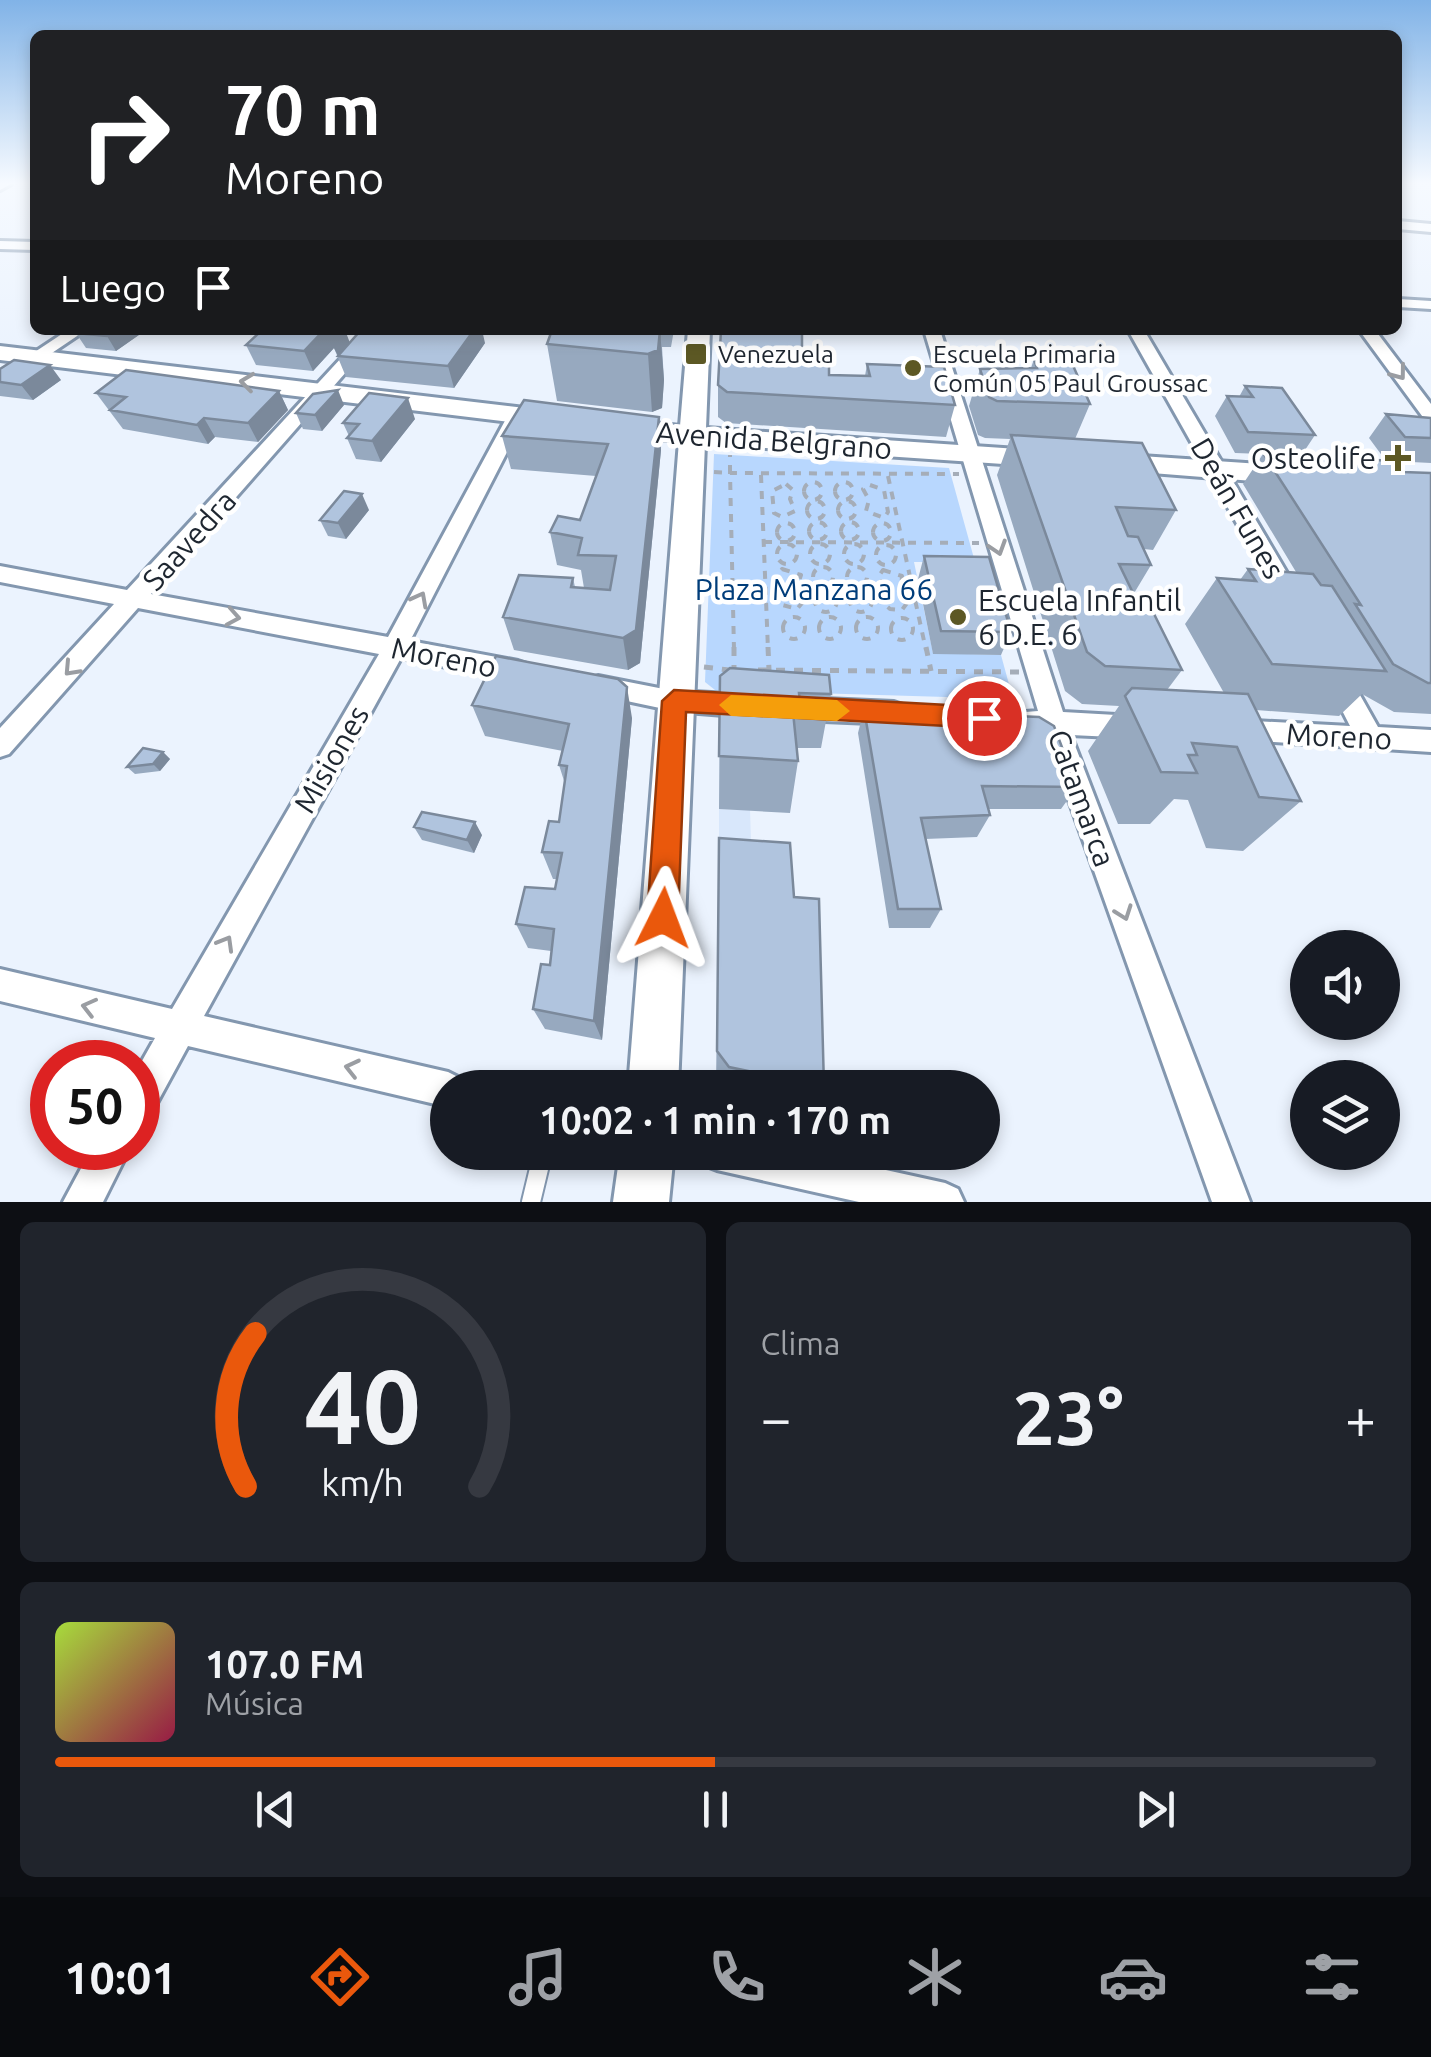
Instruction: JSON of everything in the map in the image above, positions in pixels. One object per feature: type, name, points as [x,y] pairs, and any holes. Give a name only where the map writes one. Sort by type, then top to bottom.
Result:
[{"type":"main road","points":[[653,1070],[699,335]]},
{"type":"main road","name":"Avenida Belgrano","points":[[0,353],[691,436],[972,464],[1317,476]]},
{"type":"main road","points":[[641,1202],[645,1170]]},
{"type":"street","points":[[0,245],[30,246]]},
{"type":"street","points":[[1402,303],[1431,305]]},
{"type":"street","points":[[0,384],[71,335]]},
{"type":"street","name":"Saavedra","points":[[0,746],[371,335]]},
{"type":"street","name":"Catamarca","points":[[933,335],[1054,724],[1231,1202]]},
{"type":"street","name":"Deán Funes","points":[[1139,335],[1303,620]]},
{"type":"street","points":[[1370,335],[1431,416]]},
{"type":"street","name":"Misiones","points":[[160,1061],[395,647],[518,414]]},
{"type":"street","name":"Moreno","points":[[0,574],[544,676]]},
{"type":"street","points":[[1323,654],[1370,738]]},
{"type":"street","points":[[581,683],[674,701],[912,714]]},
{"type":"street","points":[[1002,719],[1153,728]]},
{"type":"street","name":"Moreno","points":[[1212,730],[1431,740]]},
{"type":"street","points":[[0,985],[430,1086]]},
{"type":"street","points":[[82,1202],[100,1170]]},
{"type":"street","points":[[788,1170],[892,1196],[944,1202]]},
{"type":"lane","points":[[531,1202],[539,1170]]},
{"type":"path","points":[[972,464],[888,474],[730,473],[733,670],[1038,672]]},
{"type":"path","points":[[761,474],[769,670]]},
{"type":"path","points":[[888,474],[931,671]]},
{"type":"path","points":[[786,484],[794,492],[792,516]]},
{"type":"path","points":[[824,516],[782,518],[773,510],[772,488],[786,484],[847,484],[884,490],[888,512],[880,518],[840,515]]},
{"type":"path","points":[[847,484],[854,489],[856,516]]},
{"type":"path","points":[[806,485],[808,515]]},
{"type":"path","points":[[818,485],[824,490],[822,496]]},
{"type":"path","points":[[837,485],[833,491],[838,496]]},
{"type":"path","points":[[870,485],[863,489],[870,516]]},
{"type":"path","points":[[806,495],[852,496]]},
{"type":"path","points":[[806,506],[854,505]]},
{"type":"path","points":[[824,506],[827,536]]},
{"type":"path","points":[[838,506],[842,536]]},
{"type":"path","points":[[857,525],[859,536]]},
{"type":"path","points":[[793,526],[794,537]]},
{"type":"path","points":[[808,526],[811,537]]},
{"type":"path","points":[[826,526],[775,529],[777,536],[795,548],[812,548],[827,536],[842,536],[863,550],[876,550],[891,538],[892,531],[874,526],[841,526]]},
{"type":"path","points":[[873,536],[874,526]]},
{"type":"path","points":[[830,560],[786,562],[777,556],[778,549],[794,537],[811,537],[829,549],[844,549],[859,536],[873,536],[895,550],[898,558],[889,563],[845,559]]},
{"type":"path","points":[[764,542],[997,543]]},
{"type":"path","points":[[795,548],[796,560]]},
{"type":"path","points":[[812,548],[812,559]]},
{"type":"path","points":[[829,549],[832,583]]},
{"type":"path","points":[[844,549],[848,582]]},
{"type":"path","points":[[863,550],[863,559]]},
{"type":"path","points":[[876,550],[878,560]]},
{"type":"path","points":[[831,572],[786,568],[777,577],[779,604],[797,609],[836,607]]},
{"type":"path","points":[[847,572],[856,568],[867,572],[894,570],[903,578],[906,606],[852,606]]},
{"type":"path","points":[[797,609],[803,602],[799,572]]},
{"type":"path","points":[[813,572],[814,601],[820,609]]},
{"type":"path","points":[[867,572],[868,594],[874,602],[868,609]]},
{"type":"path","points":[[880,572],[886,591],[882,602],[890,609]]},
{"type":"path","points":[[814,582],[867,583]]},
{"type":"path","points":[[816,594],[868,594]]},
{"type":"path","points":[[850,595],[860,635]]},
{"type":"path","points":[[836,596],[838,620],[843,629],[838,636]]},
{"type":"path","points":[[838,620],[790,618],[782,625],[785,634],[801,637],[877,634],[906,638],[915,630],[909,622],[875,622],[866,618],[856,622]]},
{"type":"path","points":[[822,620],[818,628],[825,636]]},
{"type":"path","points":[[801,637],[807,629],[802,621]]},
{"type":"path","points":[[893,635],[889,629],[894,621]]},
{"type":"path","points":[[875,622],[877,634]]},
{"type":"shaded area","points":[[719,809],[750,810],[753,903],[719,901]]},
{"type":"green space","name":"Plaza Manzana 66","points":[[714,454],[949,468],[975,562],[914,562],[933,653],[1001,655],[1013,699],[715,690],[705,682]]},
{"type":"building","points":[[257,335],[319,335],[304,351],[246,345]]},
{"type":"building","points":[[357,335],[470,335],[448,366],[338,356]]},
{"type":"building","points":[[550,335],[660,335],[658,350],[648,354],[547,344]]},
{"type":"building","points":[[721,335],[802,335],[802,362],[829,366],[829,375],[870,376],[867,364],[944,367],[955,405],[727,392],[718,385]]},
{"type":"building","points":[[1034,359],[1071,361],[1090,404],[997,401],[989,397],[980,369],[1037,368]]},
{"type":"building","points":[[14,360],[50,365],[21,385],[0,382],[0,369]]},
{"type":"building","points":[[126,370],[279,391],[248,423],[204,418],[197,425],[110,410],[126,397],[96,393]]},
{"type":"building","points":[[1245,386],[1282,388],[1315,435],[1248,432],[1227,396],[1253,397]]},
{"type":"building","points":[[338,390],[315,415],[296,413],[313,394]]},
{"type":"building","points":[[369,393],[408,398],[372,441],[347,438],[359,424],[343,423]]},
{"type":"building","points":[[524,400],[659,417],[636,630],[623,638],[503,617],[519,575],[573,578],[571,587],[610,590],[616,556],[578,555],[582,538],[550,532],[558,516],[580,520],[608,444],[502,436]]},
{"type":"building","points":[[1386,414],[1431,418],[1431,438],[1405,437]]},
{"type":"building","points":[[1011,435],[1142,443],[1176,510],[1116,507],[1128,536],[1138,537],[1151,565],[1119,564],[1136,599],[1147,600],[1182,670],[1105,666],[1087,652]]},
{"type":"building","points":[[1263,453],[1392,461],[1403,472],[1431,473],[1431,683],[1393,664],[1355,604],[1361,605]]},
{"type":"building","points":[[344,491],[362,494],[338,523],[320,520]]},
{"type":"building","name":"Escuela Infantil 6 D.E. 6","points":[[924,556],[989,557],[1011,632],[941,631]]},
{"type":"building","points":[[1248,569],[1313,574],[1321,585],[1332,586],[1386,671],[1272,664],[1217,578],[1256,581]]},
{"type":"building","points":[[496,656],[618,679],[627,687],[594,1021],[533,1009],[541,964],[550,965],[554,929],[516,924],[525,887],[555,889],[562,853],[542,852],[549,821],[559,822],[567,766],[559,765],[569,724],[472,705]]},
{"type":"building","points":[[730,668],[829,675],[831,694],[799,693],[800,702],[792,702],[798,761],[719,756],[720,676]]},
{"type":"building","points":[[1132,688],[1248,694],[1301,801],[1259,797],[1237,747],[1192,743],[1197,755],[1188,755],[1197,773],[1161,772],[1125,696]]},
{"type":"building","points":[[864,709],[1039,717],[1054,726],[1077,787],[982,786],[990,815],[921,818],[941,909],[898,909]]},
{"type":"building","points":[[143,748],[163,752],[153,764],[127,767]]},
{"type":"building","points":[[422,812],[475,822],[467,840],[414,827]]},
{"type":"building","points":[[719,838],[790,843],[794,897],[819,899],[824,1070],[743,1070],[729,1067],[717,1051]]},
{"type":"slow traffic","points":[[731,705],[837,711]]},
{"type":"place","name":"Venezuela","points":[[696,354]]},
{"type":"place","name":"Escuela Primaria Común 05 Paul Groussac","points":[[913,368]]},
{"type":"place","name":"Osteolife","points":[[1398,458]]},
{"type":"place","name":"Escuela Infantil 6 D.E. 6","points":[[958,617]]},
{"type":"route","points":[[663,918],[674,701],[984,718]]}]
